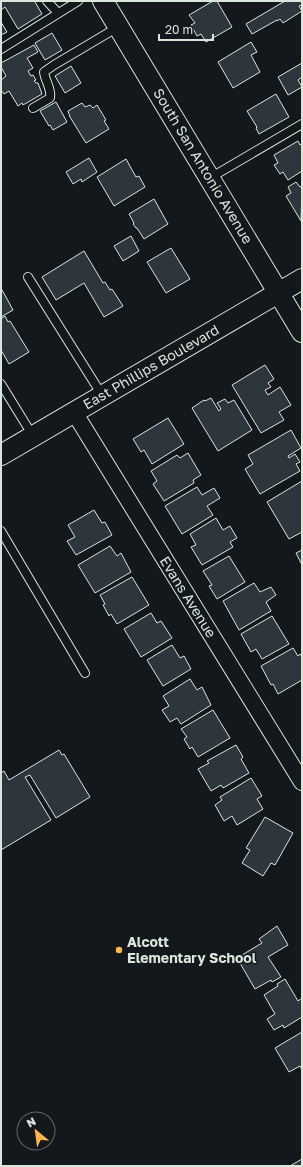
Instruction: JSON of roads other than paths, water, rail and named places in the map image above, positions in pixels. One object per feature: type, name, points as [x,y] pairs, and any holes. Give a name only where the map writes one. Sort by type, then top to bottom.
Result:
[{"type":"street","name":"South San Antonio Avenue","points":[[103,1],[302,332]]},
{"type":"street","name":"East Phillips Boulevard","points":[[1,455],[302,279]]},
{"type":"street","name":"Evans Avenue","points":[[74,412],[302,782]]},
{"type":"lane","points":[[47,1],[58,13]]},
{"type":"lane","points":[[1,49],[78,1]]},
{"type":"lane","points":[[33,108],[50,98],[51,93],[45,79],[44,72],[54,64],[118,27]]},
{"type":"lane","points":[[210,178],[302,124]]},
{"type":"lane","points":[[28,277],[102,396]]},
{"type":"lane","points":[[1,384],[33,436]]},
{"type":"lane","points":[[1,531],[85,673]]},
{"type":"place","name":"Alcott Elementary School","points":[[119,950]]}]
